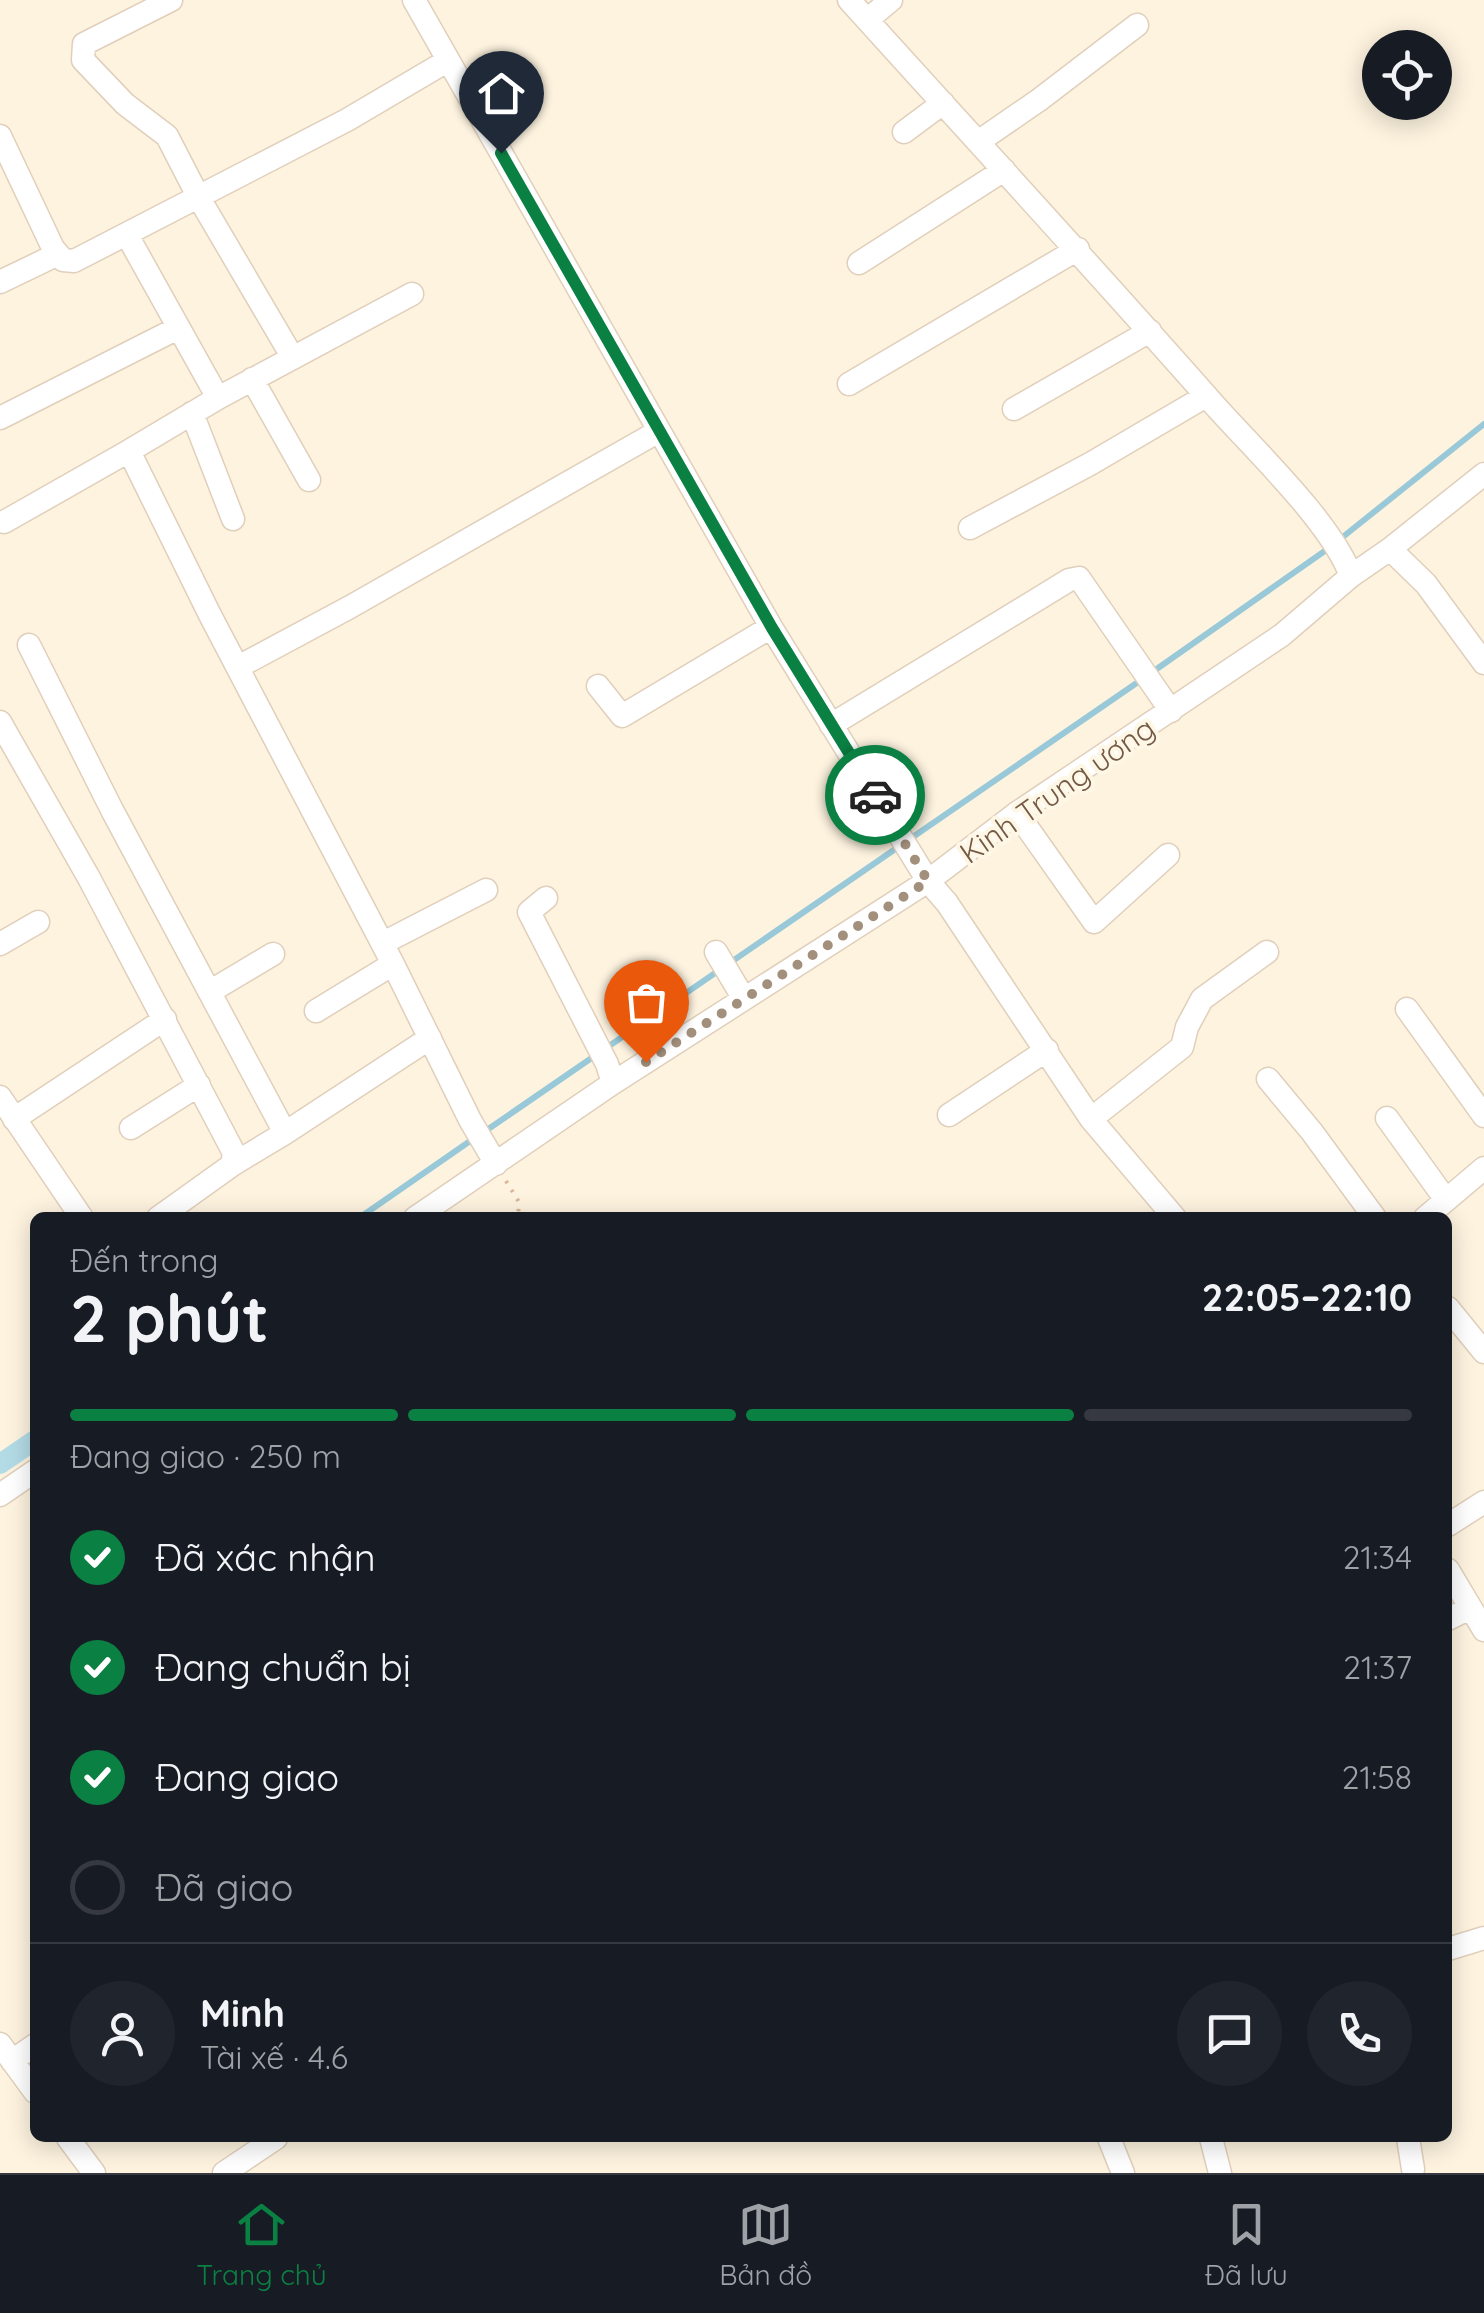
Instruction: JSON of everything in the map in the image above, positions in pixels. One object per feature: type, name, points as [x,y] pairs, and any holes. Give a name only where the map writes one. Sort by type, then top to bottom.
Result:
[{"type":"street","points":[[171,0],[84,44],[82,51],[90,69],[130,109],[167,136],[293,358]]},
{"type":"street","points":[[414,0],[772,628],[923,873],[1091,1118],[1170,1212]]},
{"type":"street","points":[[848,0],[1078,249],[1312,515],[1348,567]]},
{"type":"street","points":[[866,20],[890,0]]},
{"type":"street","points":[[978,142],[1137,25]]},
{"type":"street","points":[[0,138],[58,254],[63,260],[74,261],[347,120],[448,61]]},
{"type":"street","points":[[904,132],[943,103]]},
{"type":"street","points":[[860,263],[1004,170]]},
{"type":"street","points":[[127,235],[218,398]]},
{"type":"street","points":[[849,384],[1078,249]]},
{"type":"street","points":[[0,282],[58,254]]},
{"type":"street","points":[[4,522],[218,398],[412,294]]},
{"type":"street","points":[[0,418],[178,328]]},
{"type":"street","points":[[1014,409],[1150,331]]},
{"type":"street","points":[[252,380],[309,480]]},
{"type":"street","points":[[970,528],[1206,396]]},
{"type":"street","points":[[192,413],[233,519]]},
{"type":"street","points":[[238,667],[659,431]]},
{"type":"street","points":[[130,451],[470,1120],[493,1158]]},
{"type":"street","name":"Kinh Trung ương","points":[[424,1212],[610,1074],[744,999],[923,873],[1282,635],[1348,567],[1390,549],[1484,474]]},
{"type":"street","points":[[1390,549],[1426,584],[1484,663]]},
{"type":"street","points":[[831,725],[1079,578],[1172,711]]},
{"type":"street","points":[[598,686],[622,716],[772,628]]},
{"type":"street","points":[[29,645],[112,810],[286,1133]]},
{"type":"street","points":[[0,722],[89,878],[199,1085],[234,1153],[232,1165]]},
{"type":"street","points":[[1017,813],[1094,922],[1168,855]]},
{"type":"street","points":[[316,1011],[388,954],[486,890]]},
{"type":"street","points":[[546,898],[529,912],[610,1074]]},
{"type":"street","points":[[0,944],[38,922]]},
{"type":"street","points":[[716,952],[744,999]]},
{"type":"street","points":[[1091,1118],[1182,1047],[1187,1027],[1202,1000],[1267,952]]},
{"type":"street","points":[[211,991],[273,954]]},
{"type":"street","points":[[1407,1008],[1484,1116]]},
{"type":"street","points":[[14,1119],[164,1019]]},
{"type":"street","points":[[166,1212],[232,1165],[430,1038]]},
{"type":"street","points":[[949,1115],[1046,1050]]},
{"type":"street","points":[[1268,1079],[1371,1212]]},
{"type":"street","points":[[131,1128],[199,1085]]},
{"type":"street","points":[[0,1097],[78,1212]]},
{"type":"street","points":[[1386,1118],[1446,1200]]},
{"type":"street","points":[[1431,1212],[1484,1168]]},
{"type":"street","points":[[1452,1313],[1484,1352]]},
{"type":"street","points":[[0,1494],[30,1474]]},
{"type":"street","points":[[1452,1522],[1484,1502]]},
{"type":"street","points":[[1452,1577],[1484,1630]]},
{"type":"street","points":[[1452,1617],[1470,1608]]},
{"type":"street","points":[[1452,1948],[1484,1938]]},
{"type":"street","points":[[6,2053],[30,2085]]},
{"type":"street","points":[[71,2142],[94,2173]]},
{"type":"street","points":[[224,2173],[270,2142]]},
{"type":"street","points":[[1110,2142],[1122,2173]]},
{"type":"street","points":[[1212,2142],[1220,2173]]},
{"type":"street","points":[[1409,2142],[1413,2170]]},
{"type":"path","points":[[493,1158],[518,1202],[518,1212]]},
{"type":"waterway","points":[[1339,540],[1484,424]]},
{"type":"waterway","points":[[1151,673],[1329,548]]},
{"type":"waterway","points":[[484,1132],[1141,680]]},
{"type":"waterway","points":[[368,1212],[473,1139]]},
{"type":"waterway","points":[[0,1464],[30,1443]]},
{"type":"way so far","points":[[646,1062],[928,881],[875,795]]},
{"type":"route","points":[[501,153],[772,628],[875,795]]}]
